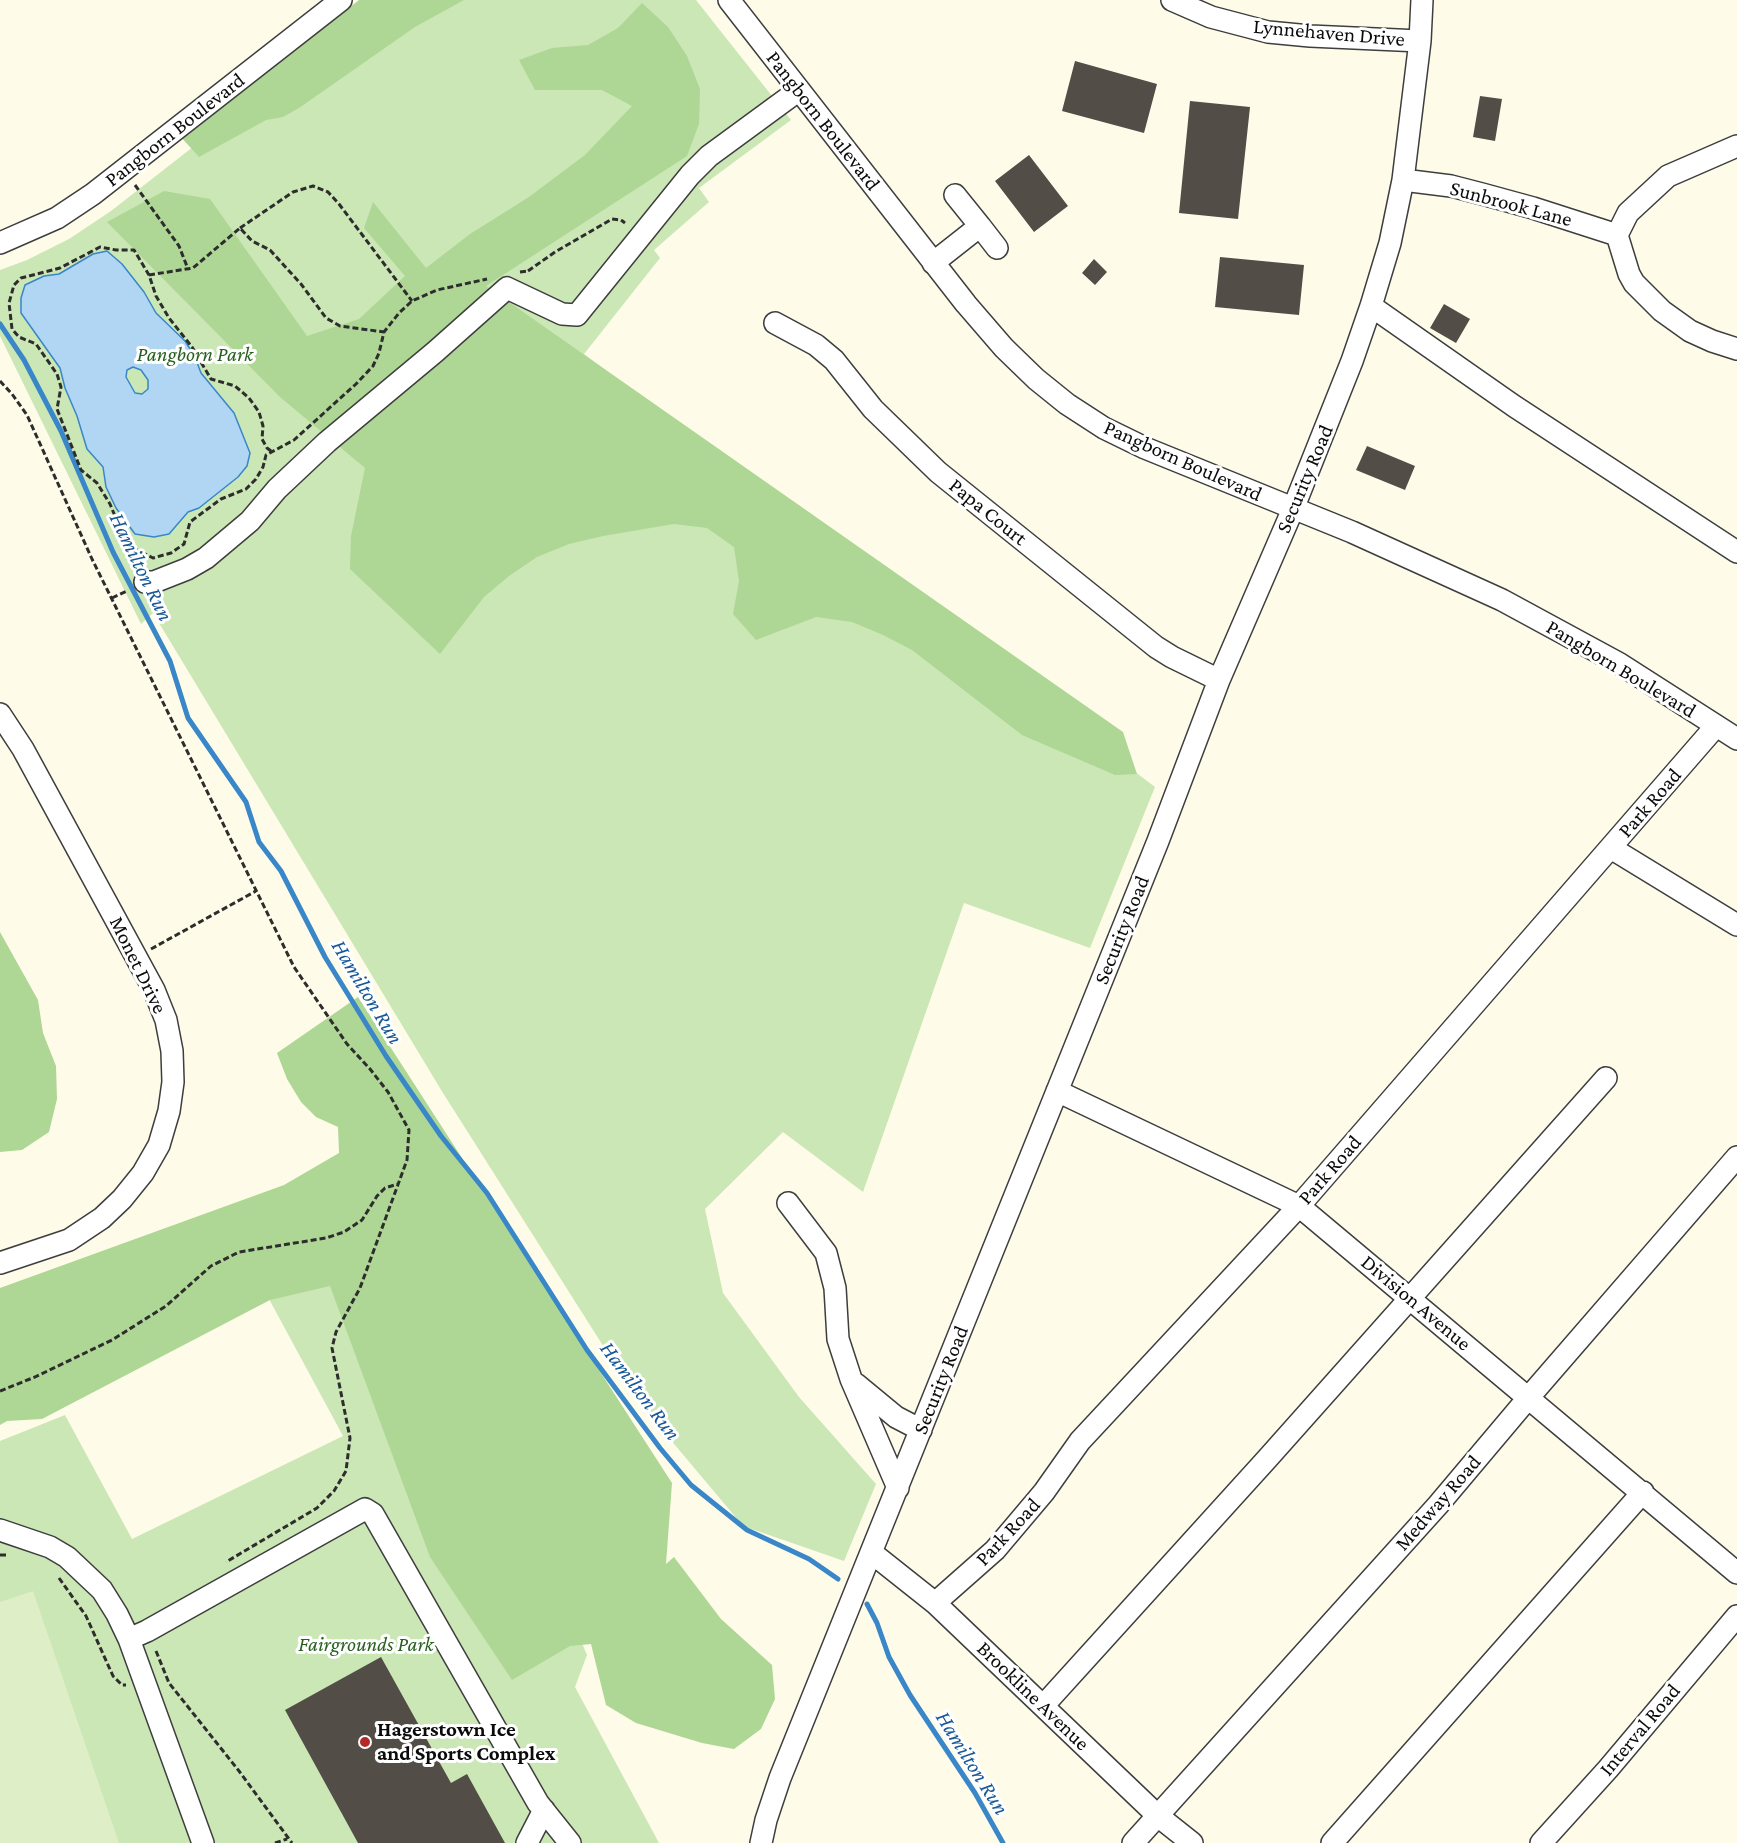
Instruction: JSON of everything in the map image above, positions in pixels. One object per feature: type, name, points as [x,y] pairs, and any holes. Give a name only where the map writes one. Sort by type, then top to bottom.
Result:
[{"type":"street","name":"Pangborn Boulevard","points":[[0,243],[17,238],[57,218],[93,194],[341,0]]},
{"type":"street","name":"Pangborn Boulevard","points":[[729,0],[966,304],[1004,348],[1036,379],[1067,404],[1104,428],[1145,448],[1352,532],[1502,600],[1620,664],[1737,739]]},
{"type":"street","name":"Lynnehaven Drive","points":[[1172,0],[1211,18],[1268,32],[1420,41]]},
{"type":"street","name":"Security Road","points":[[760,1843],[780,1778],[1158,841],[1219,680],[1341,391],[1390,243],[1403,180],[1420,41],[1422,0]]},
{"type":"street","points":[[145,582],[154,582],[187,569],[206,558],[250,521],[277,489],[327,442],[435,352],[504,279],[562,314],[577,315],[674,192],[709,156],[799,90]]},
{"type":"street","points":[[1737,146],[1668,177],[1628,213],[1617,235],[1634,283],[1662,311],[1690,331],[1737,349]]},
{"type":"street","name":"Sunbrook Lane","points":[[1403,180],[1450,186],[1482,194],[1617,235]]},
{"type":"street","points":[[955,195],[997,248]]},
{"type":"street","points":[[933,262],[980,226]]},
{"type":"street","points":[[1371,306],[1514,406],[1737,552]]},
{"type":"street","name":"Papa Court","points":[[775,323],[816,345],[834,360],[873,409],[938,472],[1156,647],[1219,680]]},
{"type":"street","name":"Monet Drive","points":[[0,714],[23,749],[154,990],[166,1020],[172,1051],[173,1082],[169,1111],[159,1145],[143,1173],[123,1199],[102,1218],[69,1240],[0,1263]]},
{"type":"street","name":"Park Road","points":[[935,1603],[995,1550],[1044,1492],[1080,1441],[1299,1206],[1716,726]]},
{"type":"street","points":[[1611,848],[1737,925]]},
{"type":"street","points":[[1043,1706],[1606,1078]]},
{"type":"street","name":"Division Avenue","points":[[1057,1091],[1299,1206],[1737,1573]]},
{"type":"street","name":"Medway Road","points":[[1133,1843],[1438,1505],[1528,1397],[1737,1158]]},
{"type":"street","points":[[788,1203],[826,1253],[835,1288],[838,1339],[851,1379],[898,1488]]},
{"type":"street","points":[[851,1379],[896,1417],[921,1430]]},
{"type":"street","points":[[1332,1843],[1643,1492]]},
{"type":"street","points":[[138,1635],[365,1509],[374,1514],[544,1810],[570,1843]]},
{"type":"street","points":[[0,1530],[50,1547],[86,1573],[102,1590],[117,1614],[138,1635],[146,1686],[202,1843]]},
{"type":"street","name":"Brookline Avenue","points":[[872,1553],[935,1603],[1158,1816],[1192,1843]]},
{"type":"street","name":"Interval Road","points":[[1541,1843],[1608,1769],[1737,1616]]},
{"type":"street","points":[[527,1843],[544,1810]]},
{"type":"path","points":[[135,185],[179,246],[188,269]]},
{"type":"path","points":[[150,275],[193,268],[240,228],[293,192],[313,186],[327,192],[339,204],[412,301]]},
{"type":"path","points":[[272,451],[267,448],[262,439],[263,426],[259,412],[249,398],[235,386],[211,380],[192,347],[169,318],[156,296],[150,275],[134,250],[100,247],[60,268],[21,278],[14,285],[9,303],[12,329],[19,337],[36,344],[57,374],[61,387],[57,409],[81,470],[101,489],[117,519],[120,532],[127,545],[153,558],[171,553],[184,544],[190,522],[221,499],[246,489],[256,479],[266,455],[294,440],[356,384],[373,366],[379,354],[384,332],[412,301],[437,290],[504,279],[529,271],[555,252],[612,219],[621,220],[640,236]]},
{"type":"path","points":[[240,228],[252,241],[270,250],[301,284],[326,318],[340,326],[384,332]]},
{"type":"path","points":[[504,279],[529,271]]},
{"type":"path","points":[[0,381],[27,415],[92,559],[294,967],[347,1044],[388,1092],[409,1130],[407,1160],[360,1288],[336,1332],[332,1348],[350,1438],[346,1471],[334,1491],[317,1508],[226,1562]]},
{"type":"path","points":[[112,598],[118,596]]},
{"type":"path","points":[[136,957],[256,891]]},
{"type":"path","points":[[0,1391],[112,1340],[166,1306],[211,1266],[239,1252],[326,1238],[344,1232],[362,1220],[377,1196],[385,1188],[398,1184]]},
{"type":"path","points":[[0,1555],[15,1557]]},
{"type":"path","points":[[55,1572],[87,1616],[113,1676],[122,1685],[146,1686]]},
{"type":"path","points":[[138,1635],[169,1683],[292,1843]]},
{"type":"path","points":[[275,1843],[288,1839]]},
{"type":"green space","points":[[359,0],[464,0],[415,27],[283,117],[266,120],[199,157],[180,136],[237,96]]},
{"type":"green space","name":"Pangborn Park","points":[[381,0],[696,0],[791,120],[699,188],[709,202],[654,250],[660,258],[584,354],[1155,787],[1090,948],[964,903],[863,1192],[783,1132],[705,1209],[723,1293],[799,1397],[876,1484],[844,1561],[743,1526],[638,1401],[443,1093],[153,613],[141,624],[0,336],[0,270],[27,260],[69,239],[111,211]]},
{"type":"green space","points":[[642,3],[668,27],[687,56],[700,89],[699,124],[687,156],[486,286],[1123,732],[1137,774],[1115,775],[1022,735],[912,650],[852,622],[816,617],[756,640],[733,614],[739,581],[734,547],[707,528],[674,524],[603,536],[569,544],[537,557],[484,597],[440,654],[350,569],[351,536],[365,468],[280,397],[107,222],[164,191],[210,199],[307,336],[359,319],[405,276],[364,228],[373,202],[426,268],[470,234],[529,197],[585,155],[632,106],[602,90],[535,90],[519,60],[552,48],[588,45],[618,28]]},
{"type":"green space","points":[[0,932],[38,1000],[43,1033],[56,1066],[57,1099],[49,1132],[22,1150],[0,1152]]},
{"type":"green space","points":[[358,997],[672,1483],[666,1564],[674,1557],[721,1619],[772,1665],[775,1699],[761,1729],[734,1749],[702,1743],[636,1723],[606,1705],[591,1644],[570,1646],[512,1680],[430,1557],[330,1286],[270,1300],[42,1419],[7,1421],[0,1425],[0,1288],[284,1185],[339,1153],[338,1127],[316,1117],[301,1102],[287,1079],[277,1053]]},
{"type":"green space","name":"Fairgrounds Park","points":[[391,1191],[587,1655],[575,1687],[659,1843],[0,1843],[0,1441],[65,1415],[132,1539],[343,1436],[249,1262]]},
{"type":"green space","points":[[33,1591],[119,1843],[0,1843],[0,1602]]},
{"type":"water","points":[[107,251],[122,264],[144,292],[156,313],[185,341],[201,373],[234,413],[250,453],[247,466],[238,477],[199,508],[188,512],[169,534],[154,537],[135,534],[116,508],[106,487],[103,467],[87,449],[60,368],[21,313],[21,298],[25,285],[44,276],[59,274],[93,254]],"holes":[[[133,367],[141,370],[148,380],[148,389],[142,394],[135,393],[126,377],[127,370]]]},
{"type":"building","points":[[1075,61],[1157,84],[1144,133],[1062,111]]},
{"type":"building","points":[[1480,96],[1502,99],[1495,141],[1473,137]]},
{"type":"building","points":[[1190,101],[1250,107],[1238,219],[1179,213]]},
{"type":"building","points":[[1029,155],[1068,206],[1034,232],[995,181]]},
{"type":"building","points":[[1220,257],[1304,265],[1299,315],[1215,307]]},
{"type":"building","points":[[1094,259],[1107,272],[1095,285],[1082,273]]},
{"type":"building","points":[[1444,304],[1470,319],[1456,343],[1430,328]]},
{"type":"building","points":[[1367,446],[1415,466],[1405,490],[1356,470]]},
{"type":"building","name":"Hagerstown Ice and Sports Complex","points":[[381,1657],[451,1783],[467,1774],[505,1843],[358,1843],[285,1710]]},
{"type":"waterway","name":"Hamilton Run","points":[[0,324],[24,360],[61,431],[113,552],[170,661],[188,718],[246,802],[259,842],[281,871],[325,957],[386,1056],[441,1136],[487,1193],[587,1350],[660,1448],[691,1485],[747,1530],[809,1559],[838,1579]]},
{"type":"waterway","name":"Hamilton Run","points":[[867,1604],[877,1623],[889,1657],[910,1695],[975,1793],[1003,1843]]},
{"type":"place","name":"Hagerstown Ice and Sports Complex","points":[[365,1742]]}]
